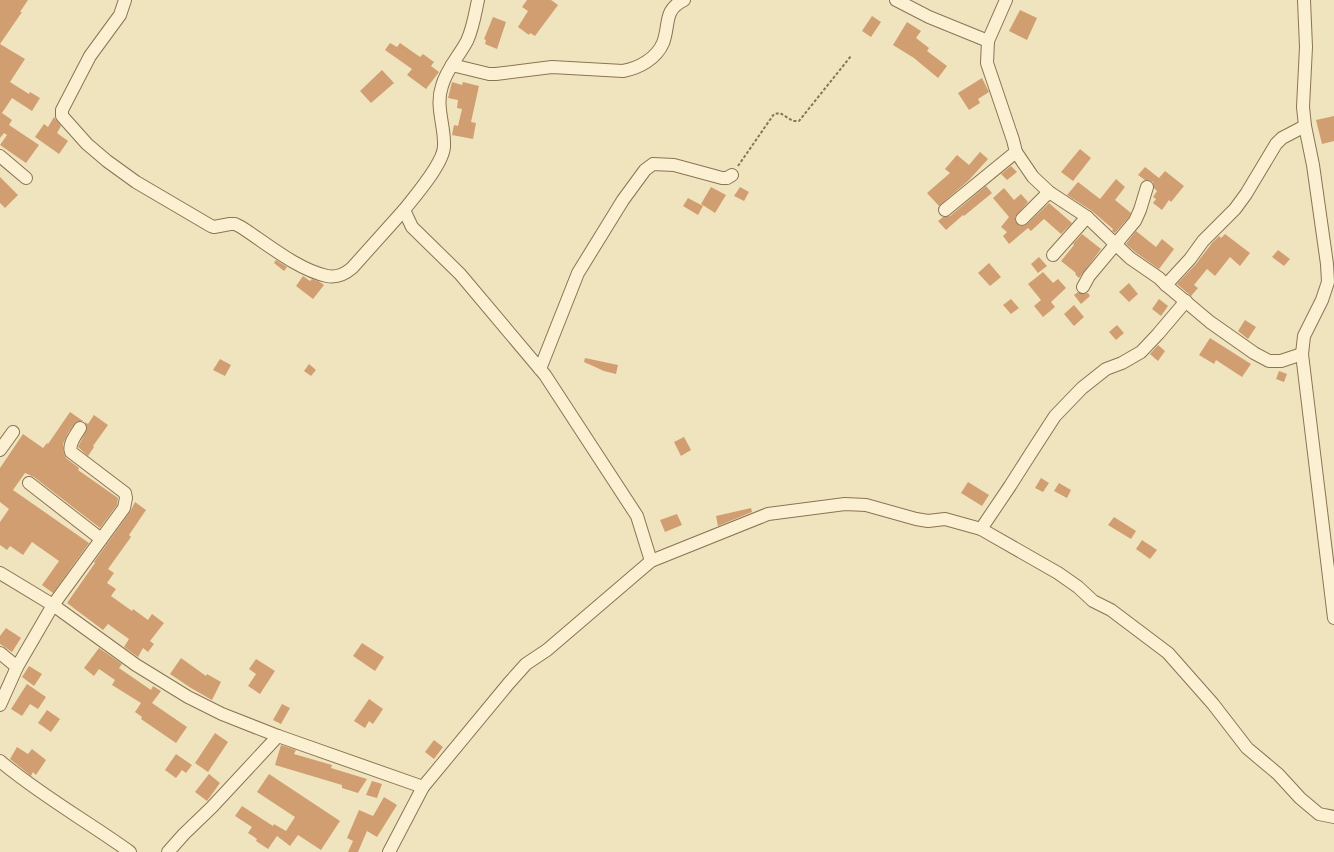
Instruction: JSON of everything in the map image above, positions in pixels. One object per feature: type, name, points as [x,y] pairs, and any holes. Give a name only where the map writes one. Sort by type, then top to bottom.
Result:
[{"type":"street","points":[[125,0],[120,15],[90,56],[62,110],[62,116],[86,144],[136,182],[211,226],[214,227],[235,224],[300,266],[328,276],[346,274],[349,271],[404,210],[432,172],[444,152],[440,114],[442,85],[467,40],[473,24],[478,0]]},
{"type":"street","points":[[452,65],[489,74],[552,67],[623,71],[633,69],[646,62],[659,50],[663,43],[670,10],[677,3],[684,0]]},
{"type":"street","points":[[896,0],[929,18],[988,41]]},
{"type":"street","points":[[1006,0],[988,41],[987,63],[1014,140],[1016,152],[1033,177],[1049,192],[1087,217],[1130,258],[1159,278],[1210,322],[1254,353],[1269,361],[1281,361],[1302,354]]},
{"type":"street","points":[[1304,0],[1306,46],[1303,107],[1331,284],[1304,336],[1302,354],[1334,618]]},
{"type":"street","points":[[1166,285],[1190,259],[1203,242],[1235,209],[1246,194],[1276,144],[1282,138],[1305,126]]},
{"type":"street","points":[[945,210],[1016,152]]},
{"type":"street","points":[[0,156],[26,178]]},
{"type":"street","points":[[540,369],[578,273],[623,200],[645,170],[653,164],[674,165],[722,178],[727,178],[732,175]]},
{"type":"street","points":[[1084,287],[1089,276],[1135,221],[1147,187]]},
{"type":"street","points":[[1022,219],[1049,192]]},
{"type":"street","points":[[404,210],[412,227],[460,274],[540,369],[637,516],[651,561]]},
{"type":"street","points":[[1053,255],[1087,217]]},
{"type":"street","points":[[981,529],[1055,416],[1078,392],[1106,369],[1122,363],[1141,352],[1186,301]]},
{"type":"street","points":[[0,705],[17,668],[53,605],[124,508],[126,498],[125,493],[71,452],[71,444],[80,428]]},
{"type":"street","points":[[0,450],[12,432]]},
{"type":"street","points":[[30,483],[101,539]]},
{"type":"street","points":[[389,852],[423,787],[526,664],[547,650],[651,561],[768,514],[845,504],[866,505],[928,521],[945,519],[981,529],[1058,572],[1078,587],[1093,601],[1111,610],[1168,653],[1213,704],[1247,748],[1278,774],[1300,798],[1319,814],[1334,817]]},
{"type":"street","points":[[0,574],[53,605],[136,665],[188,697],[222,714],[278,736],[423,787]]},
{"type":"street","points":[[0,653],[17,668]]},
{"type":"street","points":[[168,852],[278,736]]},
{"type":"street","points":[[0,761],[20,778],[104,833],[130,852]]},
{"type":"path","points":[[732,175],[774,114],[780,113],[794,121],[799,121],[851,56]]},
{"type":"building","points":[[0,0],[28,0],[20,12],[22,12],[0,44]]},
{"type":"building","points":[[527,0],[551,0],[558,5],[535,36],[530,33],[529,35],[518,27],[528,11],[522,7]]},
{"type":"building","points":[[1020,10],[1037,18],[1027,40],[1009,31]]},
{"type":"building","points":[[872,16],[881,22],[871,37],[862,31]]},
{"type":"building","points":[[493,17],[506,22],[497,49],[485,44],[486,40],[484,39]]},
{"type":"building","points":[[907,22],[921,31],[916,38],[929,48],[927,51],[947,66],[938,78],[914,58],[893,45]]},
{"type":"building","points":[[390,43],[397,47],[400,43],[420,57],[423,54],[434,62],[431,66],[439,72],[426,89],[407,75],[412,69],[385,50]]},
{"type":"building","points":[[0,44],[25,59],[10,82],[29,94],[30,92],[40,98],[32,111],[12,98],[2,113],[12,120],[9,125],[39,145],[26,163],[0,145],[7,135],[4,133],[0,138]]},
{"type":"building","points":[[382,70],[394,83],[371,103],[360,91]]},
{"type":"building","points":[[982,78],[989,92],[978,99],[980,103],[969,110],[958,93]]},
{"type":"building","points":[[452,82],[462,85],[463,82],[479,86],[471,122],[476,123],[473,139],[452,135],[454,125],[458,126],[462,109],[457,108],[458,100],[448,98]]},
{"type":"building","points":[[1334,116],[1334,141],[1322,144],[1316,120]]},
{"type":"building","points":[[54,117],[61,126],[57,133],[68,141],[59,154],[35,137],[44,124],[48,127]]},
{"type":"building","points":[[1080,149],[1091,158],[1073,181],[1061,172]]},
{"type":"building","points":[[980,152],[988,159],[969,180],[939,206],[927,193],[950,173],[945,169],[957,155],[969,165]]},
{"type":"building","points":[[1011,166],[1017,172],[1007,180],[1001,174]]},
{"type":"building","points":[[1145,167],[1159,178],[1165,171],[1184,186],[1171,202],[1169,200],[1162,210],[1153,203],[1156,199],[1153,197],[1157,191],[1154,188],[1153,182],[1145,180],[1138,175]]},
{"type":"building","points":[[0,177],[18,195],[5,208],[0,203]]},
{"type":"building","points":[[1116,179],[1125,187],[1115,200],[1131,213],[1115,233],[1112,231],[1113,229],[1092,211],[1067,195],[1078,182],[1100,199]]},
{"type":"building","points":[[986,186],[992,193],[946,230],[938,221],[943,217],[950,216]]},
{"type":"building","points":[[711,187],[726,195],[715,213],[701,204]]},
{"type":"building","points":[[740,187],[749,192],[744,201],[734,196]]},
{"type":"building","points":[[1004,188],[1014,200],[1021,194],[1028,202],[1015,217],[1015,221],[1020,226],[1027,224],[1049,203],[1072,223],[1061,234],[1044,219],[1031,231],[1028,228],[1009,244],[1003,236],[1007,232],[1001,227],[1009,217],[993,198]]},
{"type":"building","points":[[688,198],[703,206],[698,215],[683,206]]},
{"type":"building","points":[[1136,231],[1156,247],[1162,239],[1174,249],[1159,269],[1126,244]]},
{"type":"building","points":[[1082,234],[1101,249],[1079,278],[1075,274],[1076,273],[1061,261]]},
{"type":"building","points":[[1225,234],[1250,253],[1240,266],[1230,257],[1215,276],[1207,269],[1194,285],[1198,288],[1191,296],[1177,284],[1196,264],[1212,243],[1219,236],[1221,238]]},
{"type":"building","points":[[1278,250],[1290,259],[1284,266],[1272,257]]},
{"type":"building","points":[[1039,257],[1047,266],[1038,273],[1031,264]]},
{"type":"building","points":[[276,260],[287,267],[284,271],[274,263]]},
{"type":"building","points":[[989,263],[1001,277],[990,286],[978,273]]},
{"type":"building","points":[[1043,272],[1053,283],[1058,279],[1066,288],[1051,302],[1055,307],[1043,317],[1034,306],[1041,300],[1028,284]]},
{"type":"building","points":[[303,276],[310,281],[312,279],[324,285],[313,299],[296,286]]},
{"type":"building","points":[[1129,283],[1138,294],[1129,302],[1119,292]]},
{"type":"building","points":[[1078,292],[1083,294],[1088,293],[1090,296],[1081,304],[1074,295]]},
{"type":"building","points":[[1011,299],[1019,308],[1011,314],[1003,305]]},
{"type":"building","points":[[1159,299],[1168,306],[1161,316],[1152,309]]},
{"type":"building","points":[[1074,305],[1084,317],[1074,326],[1064,314]]},
{"type":"building","points":[[1245,320],[1256,327],[1248,339],[1238,331]]},
{"type":"building","points":[[1117,325],[1124,333],[1116,340],[1109,332]]},
{"type":"building","points":[[1210,338],[1251,364],[1242,377],[1216,360],[1214,364],[1199,355]]},
{"type":"building","points":[[1158,345],[1165,351],[1158,361],[1150,354]]},
{"type":"building","points":[[585,358],[618,365],[616,374],[604,371],[584,362]]},
{"type":"building","points":[[220,359],[231,365],[225,376],[213,370]]},
{"type":"building","points":[[309,364],[316,370],[311,376],[304,371]]},
{"type":"building","points":[[1279,371],[1287,374],[1284,382],[1276,379]]},
{"type":"building","points":[[70,412],[83,421],[76,422],[68,433],[63,444],[66,458],[79,468],[78,470],[118,498],[117,505],[100,528],[34,477],[25,473],[13,490],[89,543],[53,593],[42,585],[59,561],[32,542],[23,555],[10,546],[7,550],[0,545],[0,522],[9,509],[0,502],[0,468],[23,434],[43,448],[47,443],[48,444]]},
{"type":"building","points":[[94,415],[108,425],[93,446],[94,447],[88,456],[78,447],[87,429],[85,422],[88,424]]},
{"type":"building","points":[[684,437],[691,450],[681,456],[674,442]]},
{"type":"building","points":[[1041,478],[1049,483],[1043,492],[1035,488]]},
{"type":"building","points":[[968,482],[989,495],[982,506],[961,493]]},
{"type":"building","points":[[1059,483],[1071,490],[1067,498],[1054,491]]},
{"type":"building","points":[[135,502],[146,510],[129,535],[131,537],[108,569],[114,573],[107,583],[116,589],[111,596],[132,611],[133,609],[148,620],[152,614],[164,623],[150,641],[154,644],[148,652],[143,648],[138,657],[124,647],[129,639],[108,624],[103,630],[67,603],[130,512]]},
{"type":"building","points":[[751,508],[752,512],[718,526],[716,516]]},
{"type":"building","points":[[677,514],[682,525],[665,532],[660,520]]},
{"type":"building","points":[[1114,517],[1136,531],[1131,539],[1108,525]]},
{"type":"building","points":[[1142,540],[1157,550],[1150,559],[1136,549]]},
{"type":"building","points":[[6,628],[21,638],[12,652],[0,644],[0,636]]},
{"type":"building","points":[[362,643],[384,657],[375,671],[353,656]]},
{"type":"building","points":[[99,648],[122,664],[119,668],[151,690],[153,686],[161,691],[152,703],[187,727],[176,743],[141,719],[142,717],[135,712],[141,703],[112,685],[115,680],[99,669],[94,676],[84,668]]},
{"type":"building","points":[[181,658],[206,676],[207,674],[221,682],[212,700],[170,674]]},
{"type":"building","points":[[256,659],[275,671],[260,694],[248,686],[256,674],[249,669]]},
{"type":"building","points":[[29,666],[42,674],[34,686],[22,677]]},
{"type":"building","points":[[27,684],[46,697],[38,709],[30,704],[22,716],[11,709]]},
{"type":"building","points":[[369,699],[383,709],[373,724],[369,721],[365,728],[354,721]]},
{"type":"building","points":[[282,704],[290,708],[281,724],[273,720]]},
{"type":"building","points":[[47,710],[60,719],[51,732],[38,723]]},
{"type":"building","points":[[215,733],[228,742],[208,772],[195,763]]},
{"type":"building","points":[[434,740],[443,747],[434,759],[425,752]]},
{"type":"building","points":[[281,745],[296,750],[294,754],[332,765],[331,768],[367,779],[358,793],[342,788],[342,785],[275,765]]},
{"type":"building","points":[[17,747],[28,754],[32,749],[46,760],[36,775],[33,772],[31,776],[10,759]]},
{"type":"building","points":[[176,754],[192,765],[186,773],[182,770],[176,778],[165,770]]},
{"type":"building","points":[[209,774],[220,783],[207,801],[195,792]]},
{"type":"building","points":[[269,774],[340,821],[321,850],[298,835],[290,846],[277,836],[268,849],[256,841],[257,839],[248,833],[252,827],[235,816],[242,806],[273,826],[274,824],[286,831],[295,817],[257,792]]},
{"type":"building","points":[[372,781],[382,784],[377,798],[366,795]]},
{"type":"building","points":[[384,797],[397,805],[377,837],[367,831],[358,852],[348,852],[353,841],[347,838],[359,810],[373,816]]}]
